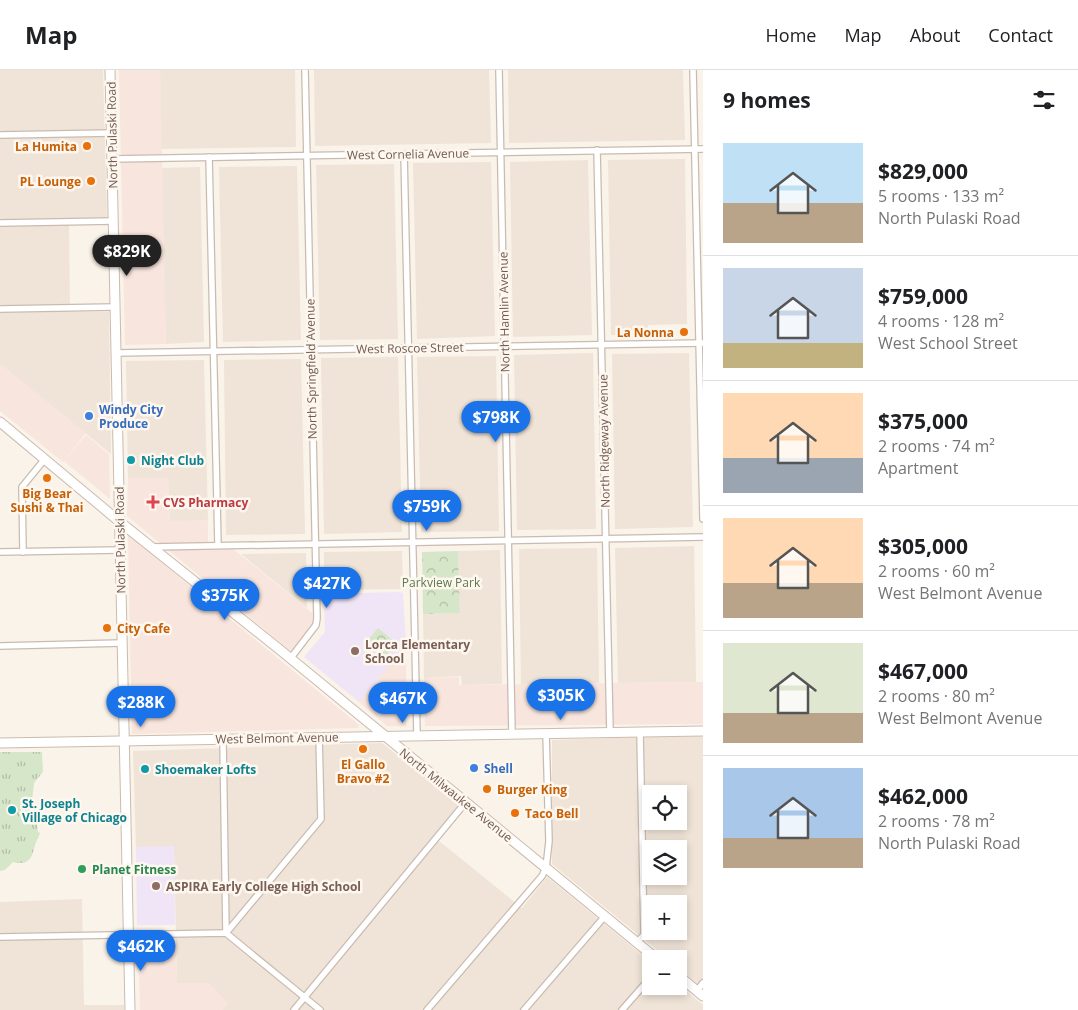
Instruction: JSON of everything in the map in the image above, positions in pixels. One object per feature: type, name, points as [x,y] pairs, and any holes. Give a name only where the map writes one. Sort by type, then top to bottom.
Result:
[{"type":"main road","name":"North Pulaski Road","points":[[110,70],[130,1010]]},
{"type":"main road","name":"North Milwaukee Avenue","points":[[0,422],[44,460],[646,950]]},
{"type":"main road","name":"West Belmont Avenue","points":[[0,743],[703,730]]},
{"type":"main road","points":[[687,983],[700,994]]},
{"type":"street","name":"North Springfield Avenue","points":[[290,659],[317,622],[304,70]]},
{"type":"street","name":"North Hamlin Avenue","points":[[499,70],[512,734]]},
{"type":"street","points":[[693,70],[701,343],[703,519]]},
{"type":"street","points":[[0,135],[112,133]]},
{"type":"street","name":"West Cornelia Avenue","points":[[112,159],[703,148]]},
{"type":"street","name":"North Ridgeway Avenue","points":[[597,150],[610,732]]},
{"type":"street","points":[[404,154],[417,735]]},
{"type":"street","points":[[209,157],[218,545]]},
{"type":"street","points":[[0,223],[114,221]]},
{"type":"street","points":[[0,309],[115,308]]},
{"type":"street","name":"West Roscoe Street","points":[[116,353],[701,343]]},
{"type":"street","points":[[23,552],[22,487],[44,460]]},
{"type":"street","points":[[152,547],[703,537]]},
{"type":"street","points":[[0,552],[120,550]]},
{"type":"street","points":[[0,646],[122,644]]},
{"type":"street","points":[[637,942],[644,935],[640,732]]},
{"type":"street","points":[[427,1010],[542,876],[546,868],[549,841],[546,733]]},
{"type":"street","points":[[226,933],[320,819],[319,737]]},
{"type":"street","points":[[223,739],[226,933]]},
{"type":"street","points":[[294,1010],[466,802]]},
{"type":"street","points":[[524,1010],[605,916]]},
{"type":"street","points":[[0,937],[226,933],[320,1010]]},
{"type":"street","points":[[700,994],[703,983]]},
{"type":"street","points":[[622,1010],[642,987]]},
{"type":"shaded area","points":[[0,70],[103,70],[107,218],[69,219],[70,312],[109,312],[111,454],[0,364]]},
{"type":"shaded area","points":[[119,70],[160,70],[166,344],[125,345]]},
{"type":"shaded area","points":[[160,70],[295,70],[296,147],[161,149]]},
{"type":"shaded area","points":[[314,70],[489,70],[491,143],[315,146]]},
{"type":"shaded area","points":[[508,70],[683,70],[685,140],[509,143]]},
{"type":"shaded area","points":[[685,159],[687,324],[648,325],[648,335],[611,335],[608,160]]},
{"type":"shaded area","points":[[588,160],[592,335],[513,337],[510,162]]},
{"type":"shaded area","points":[[491,162],[495,336],[417,339],[413,163]]},
{"type":"shaded area","points":[[394,164],[398,339],[320,340],[316,165]]},
{"type":"shaded area","points":[[297,166],[301,340],[223,342],[219,167]]},
{"type":"shaded area","points":[[200,167],[204,342],[166,344],[161,168]]},
{"type":"shaded area","points":[[593,353],[596,529],[517,530],[514,355]]},
{"type":"shaded area","points":[[689,353],[693,527],[615,529],[612,354]]},
{"type":"shaded area","points":[[496,356],[499,531],[421,532],[417,357]]},
{"type":"shaded area","points":[[398,357],[402,532],[324,534],[321,358]]},
{"type":"shaded area","points":[[301,359],[305,534],[226,535],[224,360]]},
{"type":"shaded area","points":[[204,360],[208,520],[170,522],[168,478],[128,478],[126,361]]},
{"type":"shaded area","points":[[0,364],[86,433],[63,462],[0,411]]},
{"type":"shaded area","points":[[86,435],[109,454],[110,499],[64,461]]},
{"type":"shaded area","points":[[128,478],[168,478],[170,521],[208,520],[208,545],[227,544],[316,616],[316,620],[293,653],[127,516]]},
{"type":"shaded area","points":[[128,535],[359,725],[358,728],[132,734]]},
{"type":"shaded area","points":[[694,546],[696,682],[618,683],[615,548]]},
{"type":"shaded area","points":[[597,548],[599,683],[521,685],[519,549]]},
{"type":"shaded area","points":[[500,550],[502,684],[462,685],[461,676],[424,678],[423,614],[460,613],[458,551]]},
{"type":"shaded area","points":[[402,551],[403,589],[324,590],[324,552]]},
{"type":"shaded area","points":[[306,553],[307,608],[241,554]]},
{"type":"shaded area","name":"Lorca Elementary School","points":[[403,593],[406,644],[359,702],[304,657],[325,632],[324,594]]},
{"type":"shaded area","points":[[406,644],[406,726],[387,726],[359,702]]},
{"type":"shaded area","points":[[459,677],[459,685],[703,682],[703,724],[425,726],[424,678]]},
{"type":"shaded area","points":[[666,733],[667,737],[703,736],[703,988],[687,975],[687,950],[657,950],[645,940],[687,940],[687,895],[642,895],[642,938],[552,864],[552,740],[643,737],[643,735]]},
{"type":"shaded area","points":[[382,743],[459,804],[434,837],[522,908],[547,877],[642,955],[642,995],[687,995],[687,992],[703,1005],[703,1010],[222,1010],[228,1003],[177,983],[174,847],[136,847],[133,751]]},
{"type":"shaded area","name":"ASPIRA Early College High School","points":[[174,846],[175,925],[137,925],[136,847]]},
{"type":"shaded area","points":[[82,899],[84,1005],[124,1005],[124,1010],[0,1010],[0,902]]},
{"type":"shaded area","points":[[138,943],[176,943],[177,983],[209,983],[228,1003],[222,1010],[140,1010]]},
{"type":"green space","name":"Parkview Park","points":[[458,551],[460,613],[423,614],[422,552]]},
{"type":"green space","points":[[378,628],[396,643],[386,656],[367,641]]},
{"type":"green space","points":[[0,752],[42,752],[43,772],[34,783],[32,802],[28,803],[40,833],[33,854],[26,862],[13,862],[5,870],[0,871]]},
{"type":"place","name":"La Humita","points":[[87,146]]},
{"type":"place","name":"PL Lounge","points":[[91,181]]},
{"type":"place","name":"La Nonna","points":[[684,332]]},
{"type":"place","name":"Windy City Produce","points":[[89,416]]},
{"type":"place","name":"Night Club","points":[[131,460]]},
{"type":"place","name":"Big Bear Sushi & Thai","points":[[47,478]]},
{"type":"place","name":"CVS Pharmacy","points":[[153,502]]},
{"type":"place","name":"City Cafe","points":[[107,628]]},
{"type":"place","name":"Lorca Elementary School","points":[[355,651]]},
{"type":"place","name":"El Gallo Bravo #2","points":[[363,749]]},
{"type":"place","name":"Shell","points":[[474,768]]},
{"type":"place","name":"Shoemaker Lofts","points":[[145,769]]},
{"type":"place","name":"Burger King","points":[[487,789]]},
{"type":"place","name":"St. Joseph Village of Chicago","points":[[12,810]]},
{"type":"place","name":"Taco Bell","points":[[515,813]]},
{"type":"place","name":"Planet Fitness","points":[[82,869]]},
{"type":"place","name":"ASPIRA Early College High School","points":[[156,886]]}]
